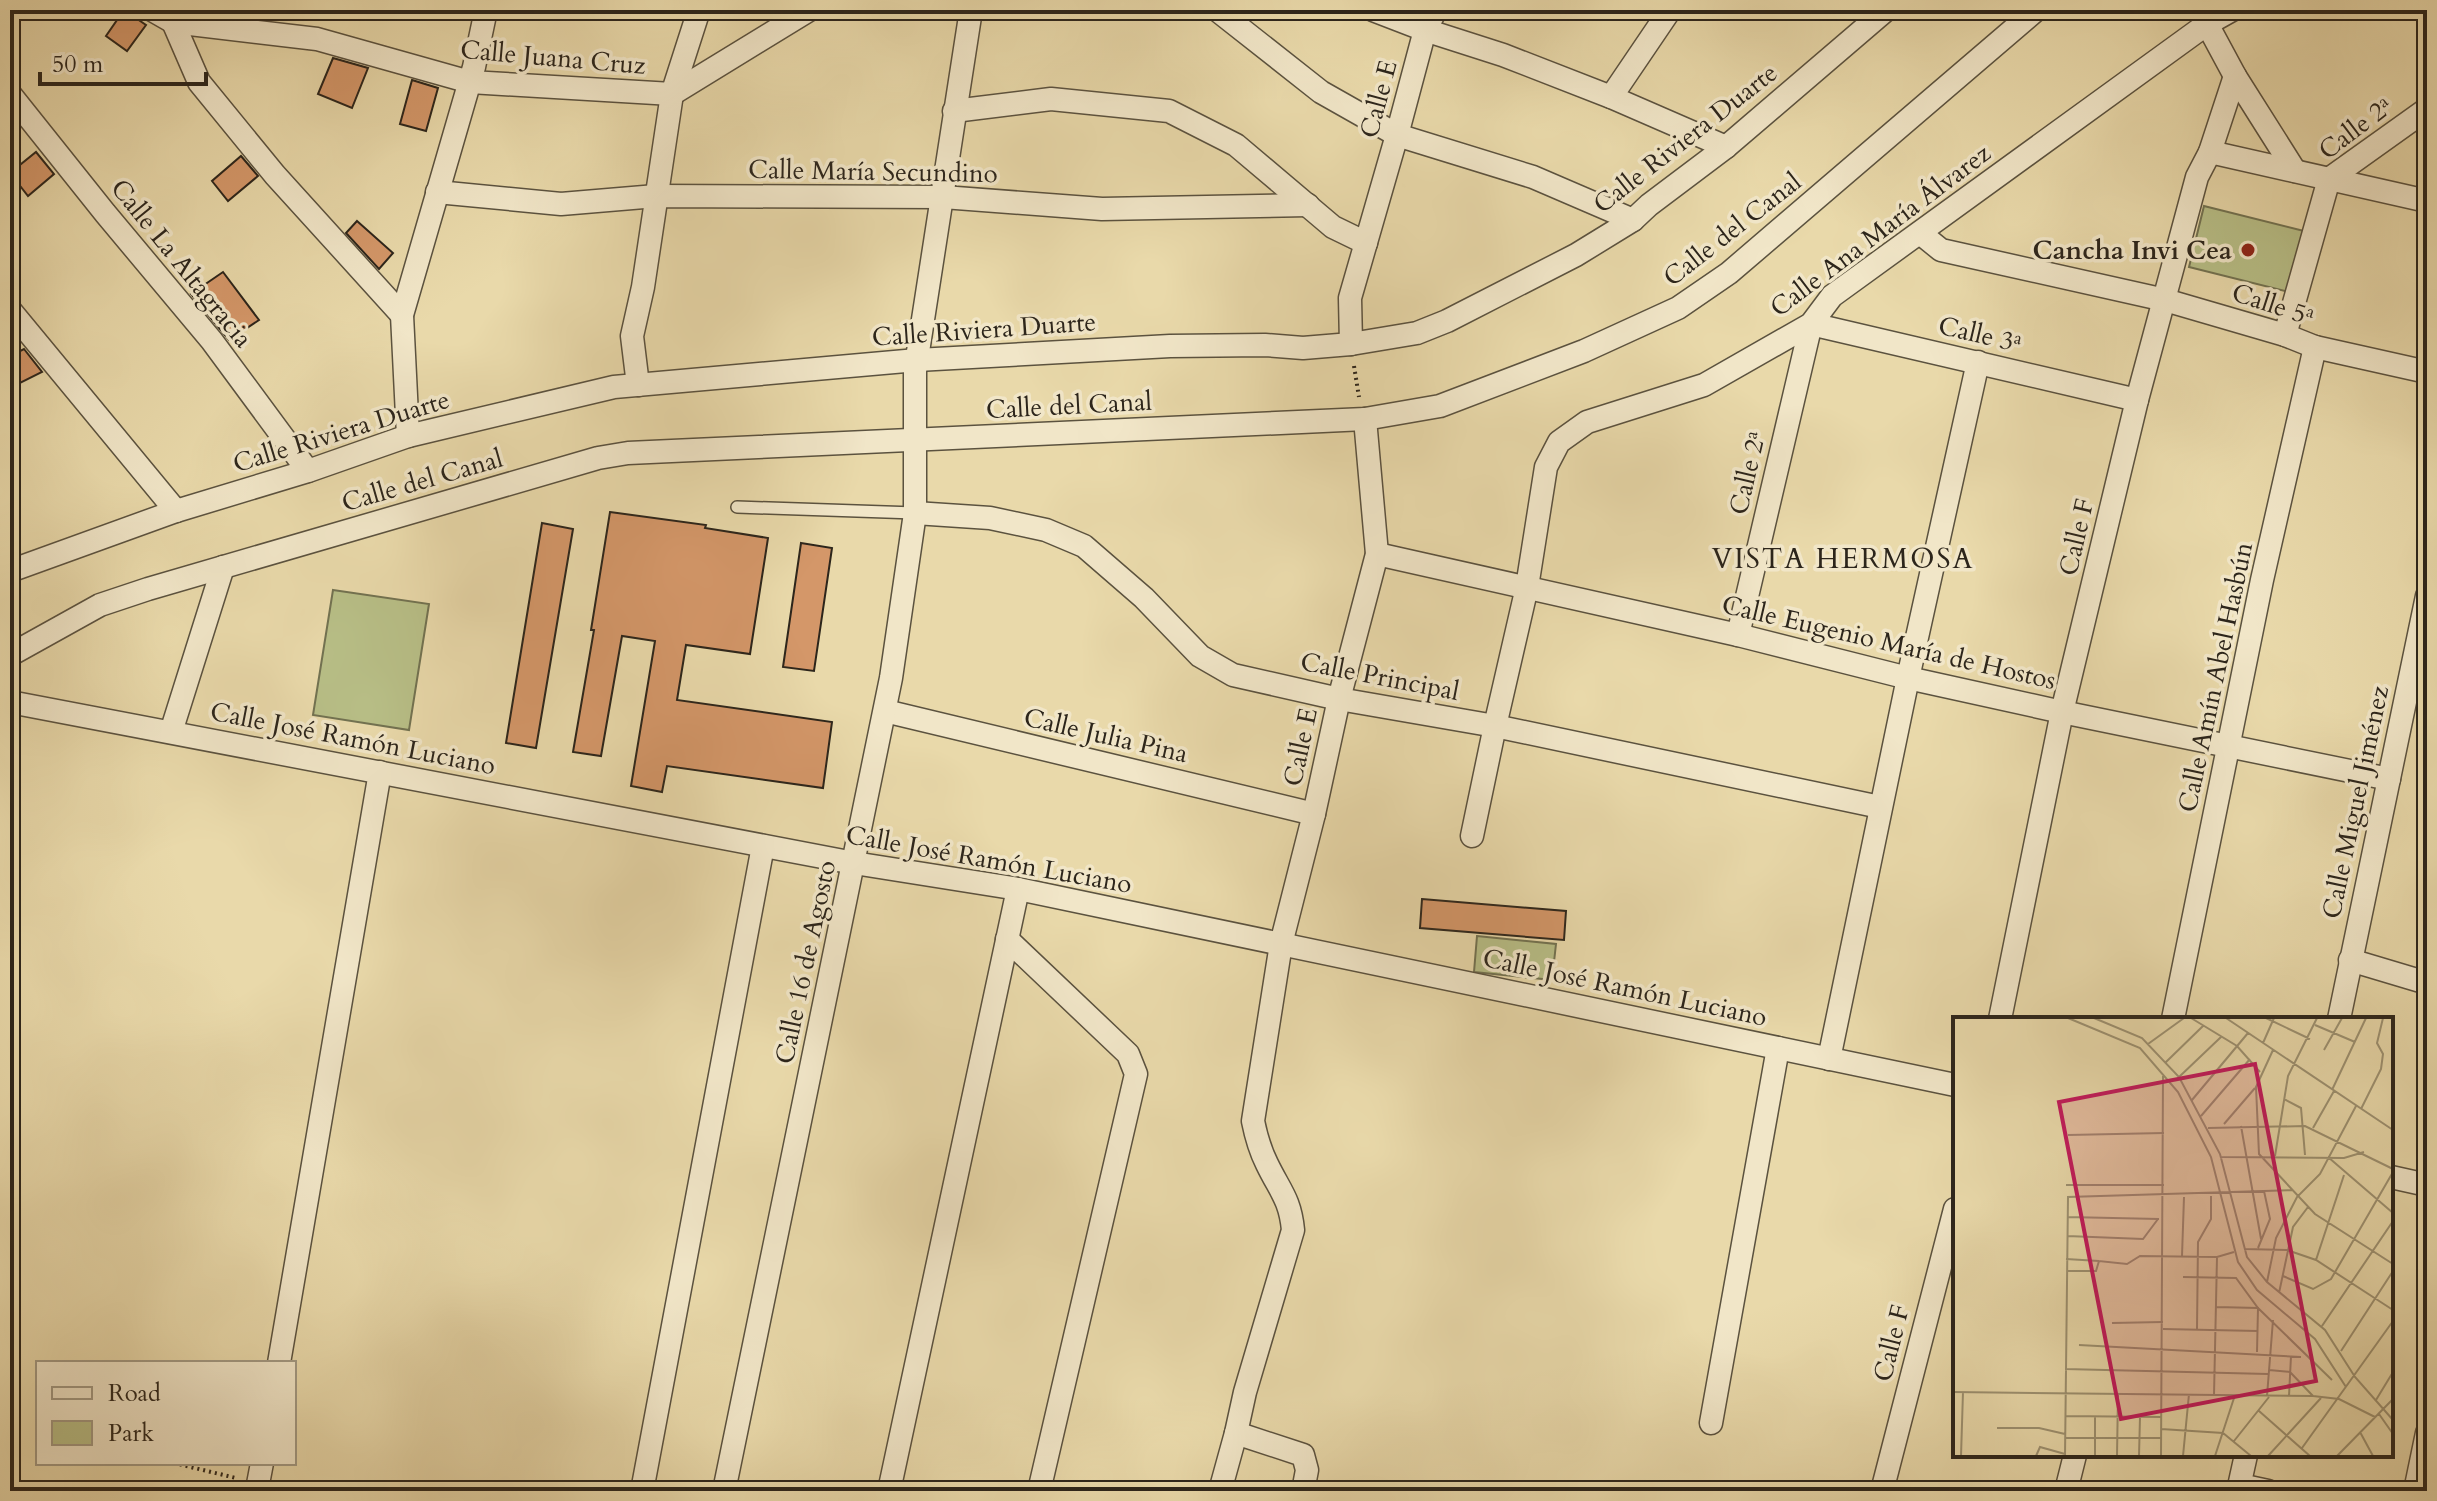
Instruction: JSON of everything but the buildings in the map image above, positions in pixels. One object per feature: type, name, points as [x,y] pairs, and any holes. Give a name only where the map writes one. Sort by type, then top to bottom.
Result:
[{"type":"street","name":"Calle Juana Cruz","points":[[152,10],[173,22],[317,39],[470,82],[672,94]]},
{"type":"street","points":[[408,436],[402,315],[470,82],[486,10]]},
{"type":"street","points":[[638,385],[632,336],[643,287],[672,94],[699,10]]},
{"type":"street","points":[[672,94],[809,10]]},
{"type":"street","name":"Calle 16 de Agosto","points":[[724,1491],[885,711],[915,513],[916,365],[971,10]]},
{"type":"street","points":[[1217,10],[1321,92],[1397,135],[1533,177],[1633,220]]},
{"type":"street","points":[[1373,10],[1503,55],[1726,147]]},
{"type":"street","name":"Calle E","points":[[1351,350],[1350,298],[1425,30],[1436,10]]},
{"type":"street","points":[[1611,97],[1670,10]]},
{"type":"street","name":"Calle Riviera Duarte","points":[[10,571],[176,511],[308,471],[408,436],[614,387],[1170,346],[1265,345],[1351,350],[1417,333],[1447,321],[1576,255],[1633,220],[1726,147],[1886,10]]},
{"type":"street","name":"Calle del Canal","points":[[10,655],[100,605],[598,458],[628,453],[916,435],[1365,419],[1440,406],[1584,351],[1678,308],[1729,273],[2036,10]]},
{"type":"street","name":"Calle Ana María Álvarez","points":[[1472,836],[1527,587],[1546,467],[1559,442],[1587,422],[1704,385],[1811,324],[1832,296],[2207,24],[2232,10]]},
{"type":"street","points":[[173,22],[199,82],[275,175],[402,315]]},
{"type":"street","points":[[2207,24],[2235,76],[2295,171]]},
{"type":"street","name":"Calle F","points":[[2000,1017],[2062,712],[2137,400],[2197,177],[2210,152],[2235,76]]},
{"type":"street","name":"Calle La Altagracia","points":[[10,94],[212,341],[308,471]]},
{"type":"street","points":[[954,111],[1051,99],[1169,111],[1236,145],[1333,227],[1366,243]]},
{"type":"street","name":"Calle 2ª","points":[[2285,335],[2329,179],[2427,109]]},
{"type":"street","points":[[2210,152],[2427,201]]},
{"type":"street","name":"Calle María Secundino","points":[[437,192],[561,204],[656,196],[943,197],[1102,209],[1308,205]]},
{"type":"street","name":"Calle 5ª","points":[[1920,233],[1941,250],[2165,300],[2285,335],[2315,347],[2427,372]]},
{"type":"street","points":[[10,310],[176,511]]},
{"type":"street","name":"Calle 2ª","points":[[1738,635],[1811,324]]},
{"type":"street","name":"Calle 3ª","points":[[1811,324],[2137,400]]},
{"type":"street","name":"Calle Amín Abel Hasbún","points":[[2173,1017],[2262,580],[2315,347]]},
{"type":"street","points":[[1829,1059],[1880,807],[1978,362]]},
{"type":"street","name":"Calle E","points":[[1220,1491],[1245,1392],[1293,1230],[1291,1208],[1262,1154],[1253,1121],[1281,944],[1377,554],[1365,419]]},
{"type":"street","name":"Calle Principal","points":[[915,513],[990,518],[1046,530],[1084,546],[1144,598],[1200,656],[1233,675],[1339,699],[1495,726],[1880,807]]},
{"type":"street","name":"Calle Eugenio María de Hostos","points":[[1377,554],[1738,635],[1908,678],[2389,779]]},
{"type":"street","points":[[171,732],[223,567]]},
{"type":"street","name":"Calle Miguel Jiménez","points":[[2339,1017],[2425,612]]},
{"type":"street","name":"Calle José Ramón Luciano","points":[[10,702],[854,863],[1018,889],[1953,1085]]},
{"type":"street","name":"Calle Julia Pina","points":[[885,711],[1314,814]]},
{"type":"street","points":[[279,1361],[380,772]]},
{"type":"street","points":[[642,1491],[763,846]]},
{"type":"street","points":[[889,1491],[1018,889]]},
{"type":"street","points":[[1007,939],[1128,1054],[1136,1074],[1039,1491]]},
{"type":"street","points":[[2350,960],[2427,983]]},
{"type":"street","points":[[1711,1423],[1778,1048]]},
{"type":"street","points":[[2393,1177],[2427,1185]]},
{"type":"street","name":"Calle F","points":[[1882,1491],[1953,1217]]},
{"type":"street","points":[[1236,1433],[1303,1455],[1307,1470],[1303,1491]]},
{"type":"street","points":[[2415,1491],[2427,1433]]},
{"type":"street","points":[[2066,1491],[2074,1457]]},
{"type":"street","points":[[2246,1457],[2239,1488],[2268,1491]]},
{"type":"lane","points":[[737,507],[915,513]]},
{"type":"path","points":[[1351,350],[1359,397]]},
{"type":"path","points":[[191,1465],[260,1473]]},
{"type":"green space","name":"Cancha Invi Cea","points":[[2204,206],[2308,232],[2293,293],[2189,267]]},
{"type":"green space","points":[[333,590],[429,604],[409,730],[313,715]]},
{"type":"green space","points":[[1477,936],[1556,944],[1552,980],[1474,972]]},
{"type":"place","name":"Cancha Invi Cea","points":[[2248,250]]},
{"type":"district","name":"VISTA HERMOSA","points":[[1843,558]]}]
